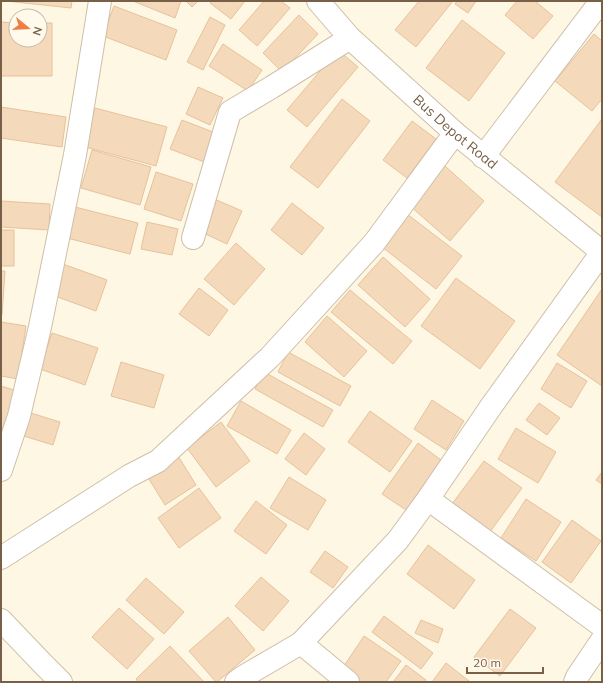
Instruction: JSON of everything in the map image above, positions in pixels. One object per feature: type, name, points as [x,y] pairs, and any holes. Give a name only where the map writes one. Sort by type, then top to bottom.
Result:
[{"type":"street","points":[[1,470],[19,416],[42,320],[75,154],[100,1]]},
{"type":"street","name":"Bus Depot Road","points":[[318,1],[350,38],[455,133],[602,252]]},
{"type":"street","points":[[483,157],[601,1]]},
{"type":"street","points":[[193,238],[230,112],[350,38]]},
{"type":"street","points":[[1,558],[129,476],[158,461],[270,358],[374,243],[455,133]]},
{"type":"street","points":[[236,682],[301,643],[398,540],[490,408],[602,252]]},
{"type":"street","points":[[428,499],[602,626]]},
{"type":"street","points":[[1,620],[61,682]]},
{"type":"street","points":[[575,682],[602,640]]},
{"type":"street","points":[[301,643],[348,682]]},
{"type":"building","points":[[6,1],[72,1],[71,8]]},
{"type":"building","points":[[133,1],[181,1],[175,18]]},
{"type":"building","points":[[186,1],[198,1],[192,7]]},
{"type":"building","points":[[212,1],[245,1],[231,19],[210,3]]},
{"type":"building","points":[[264,1],[281,1],[290,8],[257,46],[239,30]]},
{"type":"building","points":[[419,1],[453,1],[416,47],[395,30]]},
{"type":"building","points":[[457,1],[476,1],[468,13],[455,4]]},
{"type":"building","points":[[517,1],[535,1],[553,16],[533,39],[505,15]]},
{"type":"building","points":[[114,6],[177,30],[166,60],[103,36]]},
{"type":"building","points":[[299,15],[318,34],[282,72],[263,53]]},
{"type":"building","points":[[210,17],[225,25],[203,70],[187,62]]},
{"type":"building","points":[[462,20],[505,53],[469,101],[426,68]]},
{"type":"building","points":[[1,22],[8,22],[8,48],[48,48],[48,23],[52,23],[52,76],[1,76]]},
{"type":"building","points":[[594,34],[602,41],[602,99],[592,111],[555,81]]},
{"type":"building","points":[[223,44],[262,70],[248,91],[209,66]]},
{"type":"building","points":[[338,50],[358,67],[307,127],[287,110]]},
{"type":"building","points":[[198,87],[223,98],[210,125],[186,114]]},
{"type":"building","points":[[342,99],[370,121],[318,188],[290,167]]},
{"type":"building","points":[[1,107],[66,117],[62,147],[1,138]]},
{"type":"building","points":[[95,108],[167,127],[156,166],[85,147]]},
{"type":"building","points":[[602,119],[602,217],[555,182]]},
{"type":"building","points":[[182,120],[218,134],[207,163],[170,149]]},
{"type":"building","points":[[412,121],[436,139],[407,178],[383,160]]},
{"type":"building","points":[[92,150],[151,167],[140,205],[81,188]]},
{"type":"building","points":[[445,166],[484,201],[450,241],[410,206]]},
{"type":"building","points":[[156,172],[193,184],[181,221],[144,209]]},
{"type":"building","points":[[212,198],[242,211],[227,244],[197,230]]},
{"type":"building","points":[[1,201],[50,204],[49,230],[1,227]]},
{"type":"building","points":[[292,203],[324,228],[302,255],[271,230]]},
{"type":"building","points":[[75,207],[138,223],[130,254],[67,238]]},
{"type":"building","points":[[407,214],[462,256],[436,289],[382,247]]},
{"type":"building","points":[[147,222],[178,229],[172,255],[141,249]]},
{"type":"building","points":[[1,230],[14,230],[14,266],[1,266]]},
{"type":"building","points":[[236,243],[265,269],[234,305],[204,279]]},
{"type":"building","points":[[383,257],[430,299],[405,327],[358,285]]},
{"type":"building","points":[[63,264],[107,280],[96,311],[52,295]]},
{"type":"building","points":[[1,271],[5,271],[2,315],[1,315]]},
{"type":"building","points":[[456,278],[515,321],[480,369],[421,326]]},
{"type":"building","points":[[199,288],[228,310],[209,336],[179,314]]},
{"type":"building","points":[[602,289],[602,386],[557,355]]},
{"type":"building","points":[[350,290],[412,341],[393,364],[331,312]]},
{"type":"building","points":[[327,316],[367,351],[344,377],[305,342]]},
{"type":"building","points":[[1,322],[26,326],[18,379],[1,376]]},
{"type":"building","points":[[52,333],[98,348],[85,385],[40,369]]},
{"type":"building","points":[[288,352],[351,386],[340,406],[278,372]]},
{"type":"building","points":[[121,362],[164,375],[154,408],[111,396]]},
{"type":"building","points":[[557,363],[587,381],[571,408],[541,389]]},
{"type":"building","points":[[264,372],[333,410],[323,427],[255,389]]},
{"type":"building","points":[[1,386],[17,391],[4,433],[1,432]]},
{"type":"building","points":[[432,400],[464,421],[446,450],[414,429]]},
{"type":"building","points":[[241,401],[291,430],[277,454],[227,426]]},
{"type":"building","points":[[539,403],[560,418],[547,435],[526,420]]},
{"type":"building","points":[[21,410],[60,422],[53,445],[14,433]]},
{"type":"building","points":[[370,411],[412,441],[390,472],[348,442]]},
{"type":"building","points":[[221,422],[250,461],[216,487],[187,448]]},
{"type":"building","points":[[516,428],[556,452],[538,483],[498,459]]},
{"type":"building","points":[[304,433],[325,449],[306,475],[285,459]]},
{"type":"building","points":[[418,443],[441,460],[406,510],[382,494]]},
{"type":"building","points":[[175,451],[196,485],[165,505],[144,471]]},
{"type":"building","points":[[484,461],[522,488],[487,536],[449,508]]},
{"type":"building","points":[[602,472],[602,484],[596,480]]},
{"type":"building","points":[[289,477],[326,500],[308,530],[270,508]]},
{"type":"building","points":[[199,488],[221,518],[179,548],[158,518]]},
{"type":"building","points":[[526,499],[561,522],[536,561],[501,538]]},
{"type":"building","points":[[256,501],[287,525],[266,554],[234,531]]},
{"type":"building","points":[[572,520],[601,541],[571,583],[542,562]]},
{"type":"building","points":[[428,545],[475,580],[454,609],[407,574]]},
{"type":"building","points":[[325,551],[348,567],[333,588],[310,572]]},
{"type":"building","points":[[261,577],[289,601],[263,631],[235,606]]},
{"type":"building","points":[[146,578],[184,612],[164,634],[126,600]]},
{"type":"building","points":[[119,608],[154,639],[127,669],[92,637]]},
{"type":"building","points":[[510,609],[536,628],[500,676],[474,657]]},
{"type":"building","points":[[384,616],[433,653],[421,669],[372,632]]},
{"type":"building","points":[[228,617],[255,650],[216,682],[189,651]]},
{"type":"building","points":[[421,620],[443,629],[438,643],[415,633]]},
{"type":"building","points":[[364,636],[401,661],[386,682],[361,682],[342,669]]},
{"type":"building","points":[[170,646],[204,682],[138,682],[136,679]]},
{"type":"building","points":[[446,663],[469,681],[432,682]]},
{"type":"building","points":[[406,665],[426,680],[425,682],[393,682]]}]
